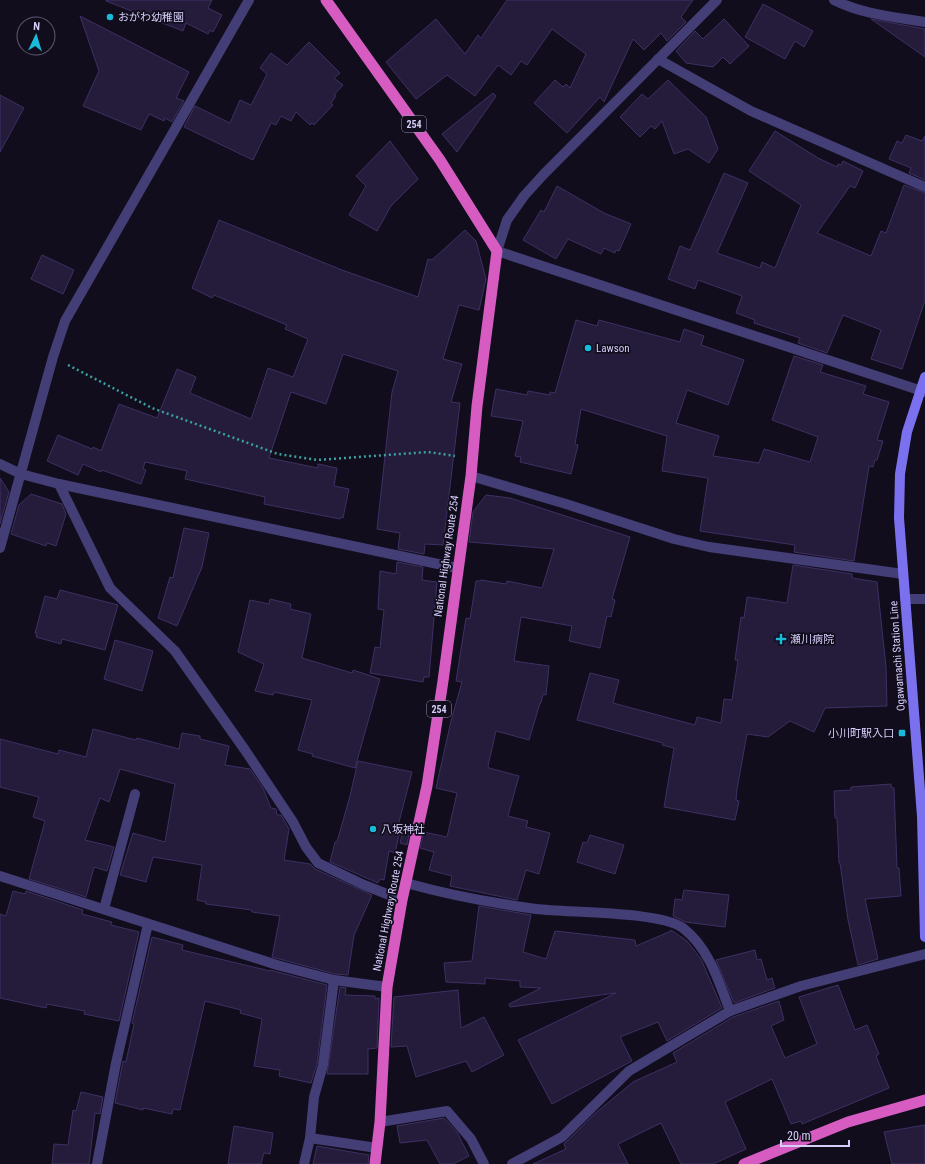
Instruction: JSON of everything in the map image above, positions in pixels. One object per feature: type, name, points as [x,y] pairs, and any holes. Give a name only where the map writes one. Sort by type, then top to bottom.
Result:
[{"type":"highway","name":"254","points":[[326,0],[440,160],[497,251]]},
{"type":"highway","name":"National Highway Route 254","points":[[375,1164],[380,1122],[387,987],[402,900],[427,786],[443,681],[470,476],[477,406],[497,251]]},
{"type":"highway","points":[[744,1164],[848,1122],[925,1100]]},
{"type":"main road","name":"Ogawamachi Station Line","points":[[925,376],[923,391],[907,432],[900,474],[899,518],[922,816],[925,937]]},
{"type":"street","points":[[0,548],[53,357],[65,321],[249,0]]},
{"type":"street","points":[[717,0],[524,196],[508,220],[497,251],[923,391]]},
{"type":"street","points":[[834,0],[843,5],[874,13],[925,22]]},
{"type":"street","points":[[658,59],[751,111],[925,187]]},
{"type":"street","points":[[0,464],[21,474],[59,484],[457,568]]},
{"type":"street","points":[[470,476],[566,504],[674,539],[709,548],[903,574]]},
{"type":"street","points":[[59,484],[110,588],[174,651],[245,750],[293,822],[306,847],[318,863],[364,885],[402,900]]},
{"type":"street","points":[[905,599],[925,599]]},
{"type":"street","points":[[104,909],[135,794]]},
{"type":"street","points":[[0,876],[277,965],[334,980],[387,987]]},
{"type":"street","points":[[406,883],[449,895],[538,909],[660,918],[682,928],[700,945],[715,972],[730,1012]]},
{"type":"street","points":[[98,1164],[116,1063],[148,924]]},
{"type":"street","points":[[512,1164],[562,1137],[629,1071],[730,1012],[801,986],[925,954]]},
{"type":"street","points":[[304,1164],[310,1138],[314,1097],[323,1065],[334,980]]},
{"type":"street","points":[[380,1122],[447,1110],[471,1139],[484,1164]]},
{"type":"street","points":[[310,1138],[377,1148]]},
{"type":"path","points":[[53,357],[152,408],[278,454],[317,460],[428,452],[472,458]]},
{"type":"building","points":[[106,0],[212,0],[208,8],[222,15],[213,32],[210,30],[208,34],[186,23],[183,31]]},
{"type":"building","points":[[507,0],[693,0],[681,17],[686,22],[667,41],[661,33],[644,50],[633,39],[604,102],[600,97],[567,133],[534,103],[555,80],[563,87],[566,84],[570,88],[586,54],[552,29],[527,65],[521,61],[511,75],[498,65],[475,96],[447,75],[416,99],[386,62],[436,19],[465,54],[478,35],[481,38]]},
{"type":"building","points":[[763,4],[813,31],[804,47],[795,41],[785,59],[745,37]]},
{"type":"building","points":[[80,16],[189,72],[176,98],[184,101],[172,122],[165,118],[164,121],[149,114],[141,130],[83,106],[99,71]]},
{"type":"building","points":[[724,19],[749,46],[730,64],[723,57],[713,67],[686,63],[676,51],[695,31],[703,39]]},
{"type":"building","points":[[871,19],[925,29],[925,57]]},
{"type":"building","points":[[309,42],[340,73],[334,78],[343,85],[334,95],[336,96],[331,103],[333,105],[314,125],[312,123],[310,125],[296,112],[291,121],[281,116],[276,125],[271,123],[253,160],[184,127],[195,106],[230,123],[240,100],[251,105],[267,74],[260,68],[271,53],[287,65]]},
{"type":"building","points":[[668,80],[706,117],[718,149],[709,163],[688,149],[674,154],[662,121],[655,129],[651,126],[640,137],[620,117],[642,94],[648,99]]},
{"type":"building","points":[[493,93],[496,96],[457,152],[442,134]]},
{"type":"building","points":[[0,95],[24,108],[0,152]]},
{"type":"building","points":[[775,131],[818,158],[837,167],[838,164],[841,165],[843,161],[863,171],[855,188],[850,186],[817,233],[871,256],[881,231],[886,233],[904,185],[925,193],[925,300],[902,369],[871,359],[881,330],[843,315],[827,353],[798,343],[800,338],[754,323],[755,320],[736,313],[742,296],[698,280],[695,289],[668,279],[680,246],[690,250],[724,173],[748,183],[717,253],[760,268],[762,262],[775,268],[801,205],[749,171]]},
{"type":"building","points":[[906,135],[922,141],[925,136],[925,180],[909,173],[911,168],[889,159],[897,141],[902,143]]},
{"type":"building","points":[[390,141],[418,179],[391,206],[377,231],[349,215],[366,186],[356,176]]},
{"type":"building","points":[[557,186],[604,213],[631,224],[619,251],[616,250],[615,253],[604,248],[601,254],[568,239],[556,259],[523,240],[541,210],[544,212]]},
{"type":"building","points":[[219,220],[342,270],[418,297],[428,259],[432,260],[465,230],[476,241],[486,279],[479,310],[459,305],[443,359],[462,364],[451,402],[460,403],[443,545],[425,544],[424,554],[398,549],[400,533],[377,529],[392,392],[398,371],[343,354],[326,404],[291,392],[269,458],[318,468],[318,464],[337,468],[334,486],[349,489],[343,518],[341,517],[340,519],[264,504],[265,497],[185,479],[187,471],[145,462],[143,469],[146,470],[141,484],[102,470],[101,472],[83,464],[78,475],[47,461],[58,435],[92,449],[93,447],[101,451],[119,404],[157,418],[177,369],[196,377],[190,393],[251,419],[268,368],[293,377],[308,339],[285,329],[287,325],[214,295],[212,298],[192,288]]},
{"type":"building","points":[[42,255],[74,270],[63,294],[31,279]]},
{"type":"building","points":[[576,320],[597,326],[599,320],[680,342],[684,329],[704,336],[701,345],[744,360],[728,405],[687,390],[676,423],[719,436],[713,456],[759,463],[764,449],[810,462],[818,437],[772,420],[794,356],[823,365],[820,372],[866,386],[863,394],[889,402],[877,440],[883,441],[877,460],[875,460],[873,467],[869,466],[854,561],[794,552],[795,545],[700,531],[708,478],[662,471],[667,436],[581,409],[575,444],[578,445],[571,474],[520,462],[521,457],[515,456],[523,421],[491,416],[496,389],[527,395],[528,391],[550,395],[550,392],[555,393]]},
{"type":"building","points":[[0,478],[9,492],[0,524]]},
{"type":"building","points":[[31,494],[62,504],[66,514],[56,546],[47,543],[46,546],[11,534],[19,505]]},
{"type":"building","points":[[486,495],[510,498],[630,537],[612,599],[615,600],[611,617],[607,616],[600,648],[569,641],[572,626],[521,617],[514,661],[549,666],[546,695],[543,694],[529,740],[496,731],[488,766],[489,768],[519,776],[508,816],[528,821],[526,827],[550,833],[539,874],[526,870],[517,900],[450,886],[452,876],[429,870],[434,852],[420,848],[424,832],[447,837],[457,793],[436,788],[451,721],[462,682],[456,681],[466,618],[470,619],[476,581],[481,580],[506,584],[507,581],[542,588],[554,549],[469,542],[473,512]]},
{"type":"building","points":[[184,528],[209,533],[202,567],[177,626],[158,618],[170,577],[173,578]]},
{"type":"building","points":[[397,562],[423,567],[422,580],[437,582],[429,677],[424,677],[423,682],[370,673],[375,647],[380,648],[384,610],[378,609],[380,571],[396,574]]},
{"type":"building","points":[[793,565],[852,574],[852,578],[877,582],[886,667],[887,706],[825,708],[814,732],[790,721],[768,737],[747,734],[737,789],[736,800],[739,801],[735,820],[664,807],[674,748],[662,745],[663,743],[577,720],[590,673],[619,680],[613,703],[695,725],[697,717],[721,723],[724,699],[732,700],[738,660],[735,660],[741,617],[744,618],[747,597],[787,603]]},
{"type":"building","points":[[60,590],[118,605],[105,650],[62,639],[61,644],[36,637],[37,633],[35,633],[45,596],[57,599]]},
{"type":"building","points":[[270,599],[291,604],[290,609],[311,614],[302,658],[352,673],[353,670],[380,679],[355,768],[312,756],[313,754],[298,750],[312,700],[274,692],[273,695],[255,691],[264,664],[238,652],[250,600],[269,604]]},
{"type":"building","points":[[115,640],[153,651],[142,691],[104,679]]},
{"type":"building","points":[[93,729],[136,740],[137,738],[179,749],[182,733],[200,736],[200,739],[229,746],[225,765],[250,769],[263,788],[271,808],[276,809],[277,815],[281,815],[289,829],[284,860],[310,864],[315,869],[372,895],[354,935],[348,975],[335,974],[272,957],[280,916],[252,912],[252,910],[206,904],[206,902],[197,900],[202,865],[153,857],[146,882],[120,875],[133,833],[165,842],[175,784],[120,769],[109,802],[100,798],[85,840],[114,847],[107,871],[94,867],[86,897],[29,879],[45,821],[33,817],[39,797],[0,787],[0,739],[58,754],[59,750],[86,757]]},
{"type":"building","points":[[358,761],[412,772],[398,826],[401,826],[395,853],[389,851],[384,880],[380,879],[378,883],[330,862],[350,796]]},
{"type":"building","points":[[891,784],[891,787],[894,788],[897,868],[899,868],[901,896],[865,899],[878,959],[858,965],[848,920],[839,863],[834,791],[851,790],[851,787]]},
{"type":"building","points":[[404,827],[410,829],[407,845],[400,843]]},
{"type":"building","points":[[590,835],[624,845],[615,874],[577,862],[583,842],[587,843]]},
{"type":"building","points":[[684,890],[729,895],[725,927],[685,922],[673,916],[675,899],[682,900]]},
{"type":"building","points":[[13,891],[25,894],[26,891],[83,910],[82,914],[112,922],[111,925],[139,932],[119,1021],[84,1014],[85,1011],[47,1004],[46,1008],[0,998],[0,914],[6,916]]},
{"type":"building","points":[[479,906],[531,915],[523,952],[546,959],[555,931],[635,940],[636,946],[671,930],[687,941],[701,959],[722,1008],[667,1041],[658,1022],[620,1037],[632,1061],[552,1104],[518,1040],[616,993],[510,1007],[509,1004],[541,988],[520,987],[520,981],[485,978],[485,984],[446,982],[444,963],[472,961]]},
{"type":"building","points":[[152,937],[183,945],[182,950],[270,970],[327,985],[317,1064],[311,1083],[279,1076],[280,1070],[254,1066],[262,1019],[240,1013],[241,1010],[205,1001],[180,1110],[173,1109],[172,1114],[143,1108],[143,1110],[115,1103],[123,1061],[126,1062],[134,1024],[132,1023]]},
{"type":"building","points":[[755,950],[757,960],[761,959],[767,980],[772,978],[775,988],[734,1003],[716,960]]},
{"type":"building","points":[[838,985],[855,1030],[867,1025],[879,1054],[876,1056],[889,1088],[802,1124],[801,1121],[791,1124],[772,1079],[725,1102],[746,1149],[713,1164],[681,1164],[661,1123],[618,1144],[628,1164],[533,1164],[566,1149],[564,1144],[592,1116],[633,1082],[677,1062],[673,1053],[733,1017],[779,1001],[784,1020],[771,1026],[785,1058],[817,1044],[799,997]]},
{"type":"building","points":[[340,987],[346,988],[345,995],[375,996],[375,999],[379,998],[377,1048],[368,1049],[368,1074],[327,1074]]},
{"type":"building","points":[[458,990],[461,1028],[484,1017],[504,1055],[472,1072],[466,1061],[416,1077],[407,1046],[391,1047],[394,997]]},
{"type":"building","points":[[81,1092],[103,1097],[100,1114],[95,1113],[89,1164],[52,1164],[54,1144],[68,1145],[73,1110],[76,1111]]},
{"type":"building","points":[[444,1118],[457,1132],[469,1156],[453,1164],[440,1164],[427,1140],[400,1143],[397,1126]]},
{"type":"building","points":[[925,1125],[925,1164],[892,1164],[884,1132]]},
{"type":"building","points":[[234,1126],[273,1133],[270,1154],[264,1153],[261,1164],[228,1164]]},
{"type":"building","points":[[317,1146],[369,1155],[368,1164],[313,1164]]},
{"type":"place","name":"おがわ幼稚園","points":[[110,17]]},
{"type":"place","name":"Lawson","points":[[588,348]]},
{"type":"place","name":"瀬川病院","points":[[781,639]]},
{"type":"place","name":"小川町駅入口","points":[[902,733]]},
{"type":"place","name":"八坂神社","points":[[373,829]]}]
